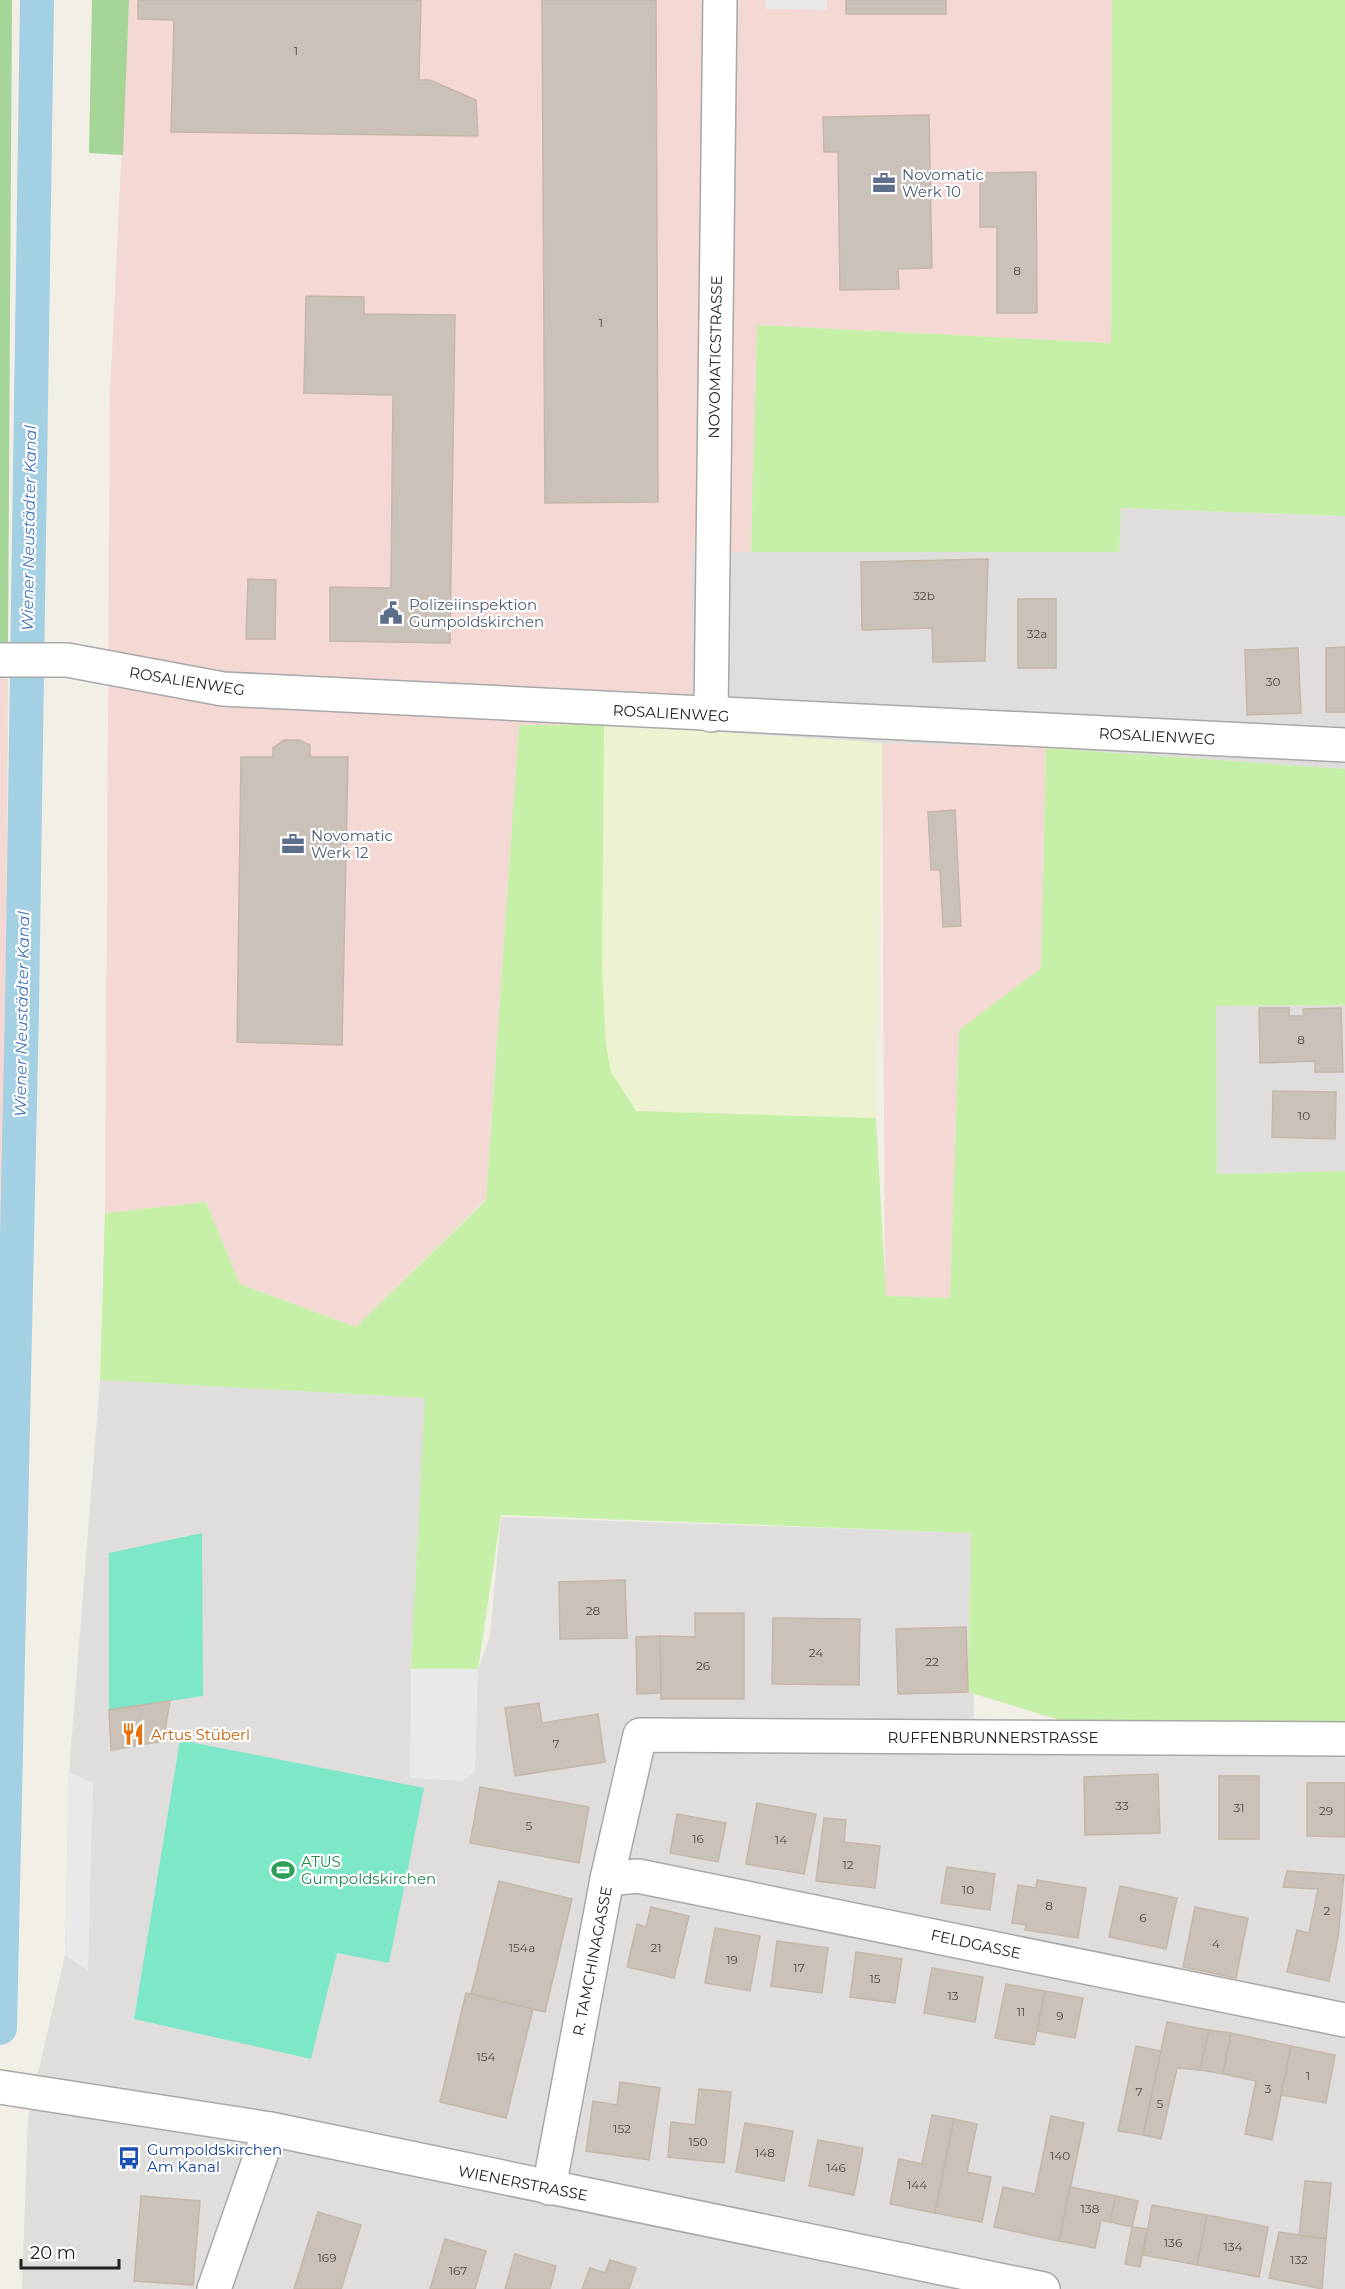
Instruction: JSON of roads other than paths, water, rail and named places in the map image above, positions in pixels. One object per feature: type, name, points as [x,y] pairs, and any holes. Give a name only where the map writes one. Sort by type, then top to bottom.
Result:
[{"type":"street","name":"NOVOMATICSTRASSE","points":[[711,715],[720,0]]},
{"type":"street","name":"ROSALIENWEG","points":[[0,660],[55,660],[223,689],[1345,746]]},
{"type":"street","name":"RUFFENBRUNNERSTRASSE","points":[[640,1735],[1345,1739]]},
{"type":"street","name":"R. TAMCHINAGASSE","points":[[549,2188],[607,1879],[640,1735]]},
{"type":"street","name":"FELDGASSE","points":[[607,1879],[638,1876],[1345,2020]]},
{"type":"street","name":"WIENERSTRASSE","points":[[0,2087],[270,2129],[1043,2289]]},
{"type":"street","points":[[214,2289],[270,2129]]},
{"type":"waterway","name":"Wiener Neustädter Kanal","points":[[0,2028],[22,1007],[37,0]]},
{"type":"place","name":"Novomatic Werk 10","points":[[884,183]]},
{"type":"place","name":"Polizeiinspektion Gumpoldskirchen","points":[[391,613]]},
{"type":"place","name":"Novomatic Werk 12","points":[[293,844]]},
{"type":"place","name":"Artus Stüberl","points":[[133,1734]]},
{"type":"place","name":"ATUS Gumpoldskirchen","points":[[283,1870]]},
{"type":"place","name":"Gumpoldskirchen Am Kanal","points":[[129,2158]]}]
